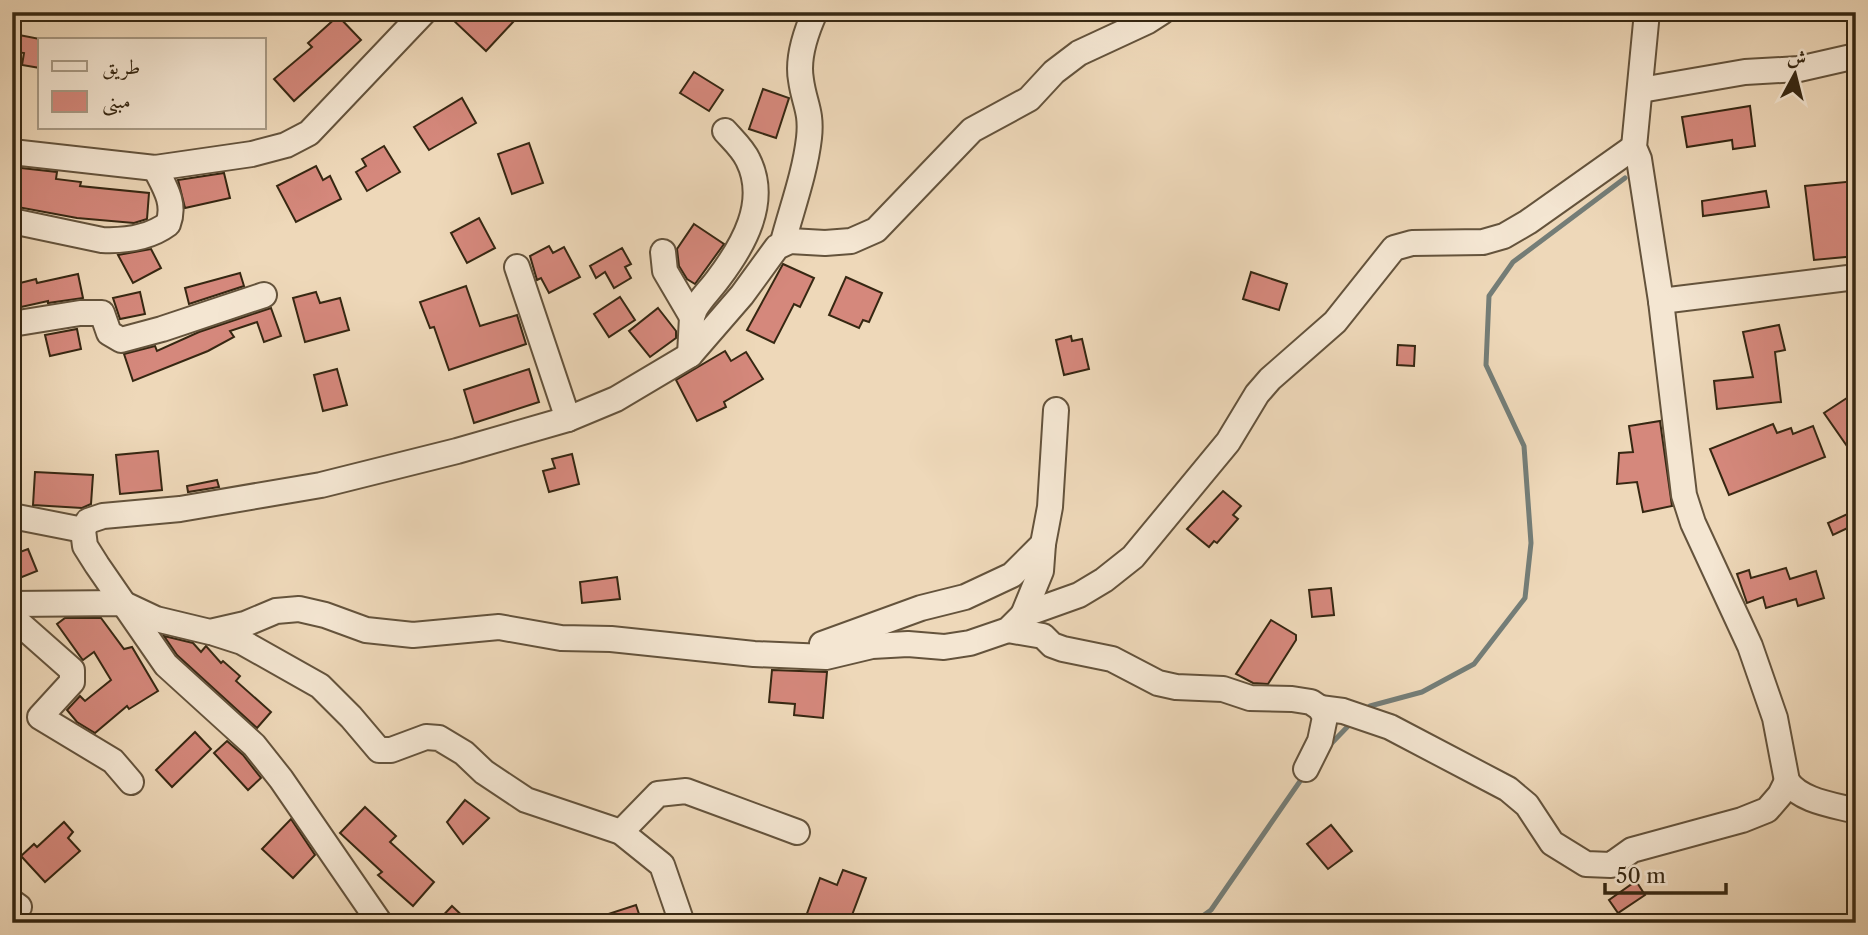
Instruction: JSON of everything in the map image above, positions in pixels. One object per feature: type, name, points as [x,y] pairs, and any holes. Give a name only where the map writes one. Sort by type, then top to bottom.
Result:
[{"type":"street","points":[[12,152],[155,168],[253,154],[298,140],[317,125],[424,12]]},
{"type":"street","points":[[380,923],[281,779],[254,745],[166,665],[85,546],[83,530],[88,521],[95,518],[180,509],[320,485],[457,452],[568,419],[616,399],[690,355],[750,285],[772,252],[783,242],[809,139],[810,118],[800,74],[801,58],[815,12]]},
{"type":"street","points":[[783,242],[851,241],[876,230],[972,130],[1029,99],[1054,72],[1079,52],[1148,21],[1161,12]]},
{"type":"street","points":[[1647,12],[1634,147],[1639,159],[1661,301],[1679,467],[1687,508],[1750,646],[1775,718],[1787,780],[1792,789],[1856,811]]},
{"type":"street","points":[[1641,90],[1745,72],[1799,69],[1856,56]]},
{"type":"street","points":[[692,317],[699,302],[718,279],[738,247],[752,222],[755,208],[753,172],[747,158],[725,131]]},
{"type":"street","points":[[210,632],[245,624],[276,611],[299,609],[325,614],[366,630],[412,635],[499,627],[561,638],[611,639],[661,646],[826,657],[872,646],[957,646],[1079,595],[1104,580],[1133,557],[1228,442],[1257,394],[1270,379],[1330,327],[1394,248],[1412,243],[1483,242],[1504,236],[1634,147]]},
{"type":"street","points":[[12,221],[102,240],[115,241],[147,235],[168,224],[172,214],[170,201],[155,168]]},
{"type":"street","points":[[663,252],[665,271],[692,317],[690,355]]},
{"type":"street","points":[[517,267],[568,419]]},
{"type":"street","points":[[1661,301],[1856,277]]},
{"type":"street","points":[[12,324],[80,313],[102,313],[109,333],[121,340],[264,295]]},
{"type":"street","points":[[1016,622],[1041,571],[1043,544],[1051,507],[1056,410]]},
{"type":"street","points":[[12,516],[83,530]]},
{"type":"street","points":[[774,654],[825,643],[921,608],[965,597],[1012,575],[1043,544]]},
{"type":"street","points":[[12,604],[122,603],[156,619],[242,642],[320,686],[379,750],[391,750],[426,737],[439,738],[464,753],[484,772],[526,800],[621,832],[662,865],[682,923]]},
{"type":"street","points":[[12,617],[72,670],[72,682],[40,718],[113,761],[131,782]]},
{"type":"street","points":[[1016,622],[1043,636],[1052,645],[1112,659],[1158,683],[1177,687],[1223,689],[1250,698],[1311,702],[1320,708],[1343,711],[1390,727],[1508,789],[1527,805],[1552,843],[1586,864],[1611,865],[1632,850],[1742,820],[1767,810],[1780,795],[1787,780]]},
{"type":"street","points":[[1306,769],[1324,727],[1325,717],[1320,708]]},
{"type":"street","points":[[621,832],[658,794],[686,791],[797,832]]},
{"type":"building","points":[[458,12],[505,12],[514,21],[486,51],[452,19]]},
{"type":"building","points":[[338,16],[361,40],[294,101],[274,79],[312,47],[308,43]]},
{"type":"building","points":[[19,35],[38,39],[38,68],[22,65],[24,53],[16,52]]},
{"type":"building","points":[[694,72],[723,90],[709,111],[680,93]]},
{"type":"building","points":[[763,89],[789,98],[776,138],[749,129]]},
{"type":"building","points":[[462,98],[476,123],[429,150],[414,127]]},
{"type":"building","points":[[1750,106],[1755,146],[1733,149],[1732,140],[1687,147],[1682,117]]},
{"type":"building","points":[[529,143],[543,183],[512,194],[498,154]]},
{"type":"building","points":[[384,146],[400,172],[367,191],[356,172],[366,166],[362,159]]},
{"type":"building","points":[[316,166],[323,180],[330,176],[341,199],[296,222],[277,186]]},
{"type":"building","points":[[12,167],[57,172],[56,179],[81,182],[80,186],[149,193],[147,219],[134,223],[77,218],[12,206]]},
{"type":"building","points":[[224,173],[230,198],[185,208],[178,180]]},
{"type":"building","points":[[1856,181],[1856,256],[1814,260],[1805,186]]},
{"type":"building","points":[[1766,191],[1769,207],[1703,216],[1702,201]]},
{"type":"building","points":[[479,218],[495,248],[467,263],[451,233]]},
{"type":"building","points":[[694,224],[724,244],[695,284],[687,279],[679,266],[677,249]]},
{"type":"building","points":[[549,246],[553,253],[564,247],[580,277],[549,293],[541,278],[537,280],[530,256]]},
{"type":"building","points":[[622,248],[631,264],[625,267],[631,278],[614,288],[605,272],[596,278],[590,266]]},
{"type":"building","points":[[151,249],[161,268],[133,283],[118,255]]},
{"type":"building","points":[[783,264],[814,278],[800,307],[794,304],[774,343],[747,330]]},
{"type":"building","points":[[1251,272],[1287,284],[1279,310],[1243,299]]},
{"type":"building","points":[[240,273],[244,286],[189,304],[185,288]]},
{"type":"building","points":[[78,274],[83,298],[48,301],[12,309],[12,285],[36,279],[37,283]]},
{"type":"building","points":[[846,277],[882,293],[869,322],[863,320],[859,328],[829,315]]},
{"type":"building","points":[[466,286],[480,326],[517,315],[526,344],[449,370],[434,327],[430,328],[420,302]]},
{"type":"building","points":[[140,292],[145,314],[120,319],[113,298]]},
{"type":"building","points":[[316,292],[320,303],[340,298],[349,330],[305,342],[293,298]]},
{"type":"building","points":[[620,297],[635,320],[609,337],[594,314]]},
{"type":"building","points":[[271,308],[281,336],[264,342],[257,322],[230,331],[234,337],[208,351],[133,381],[124,354],[155,346],[157,351],[199,332]]},
{"type":"building","points":[[658,308],[676,331],[676,338],[650,357],[629,331]]},
{"type":"building","points":[[1779,325],[1785,350],[1775,352],[1781,402],[1717,409],[1714,381],[1753,377],[1743,332]]},
{"type":"building","points":[[77,329],[81,349],[50,356],[45,335]]},
{"type":"building","points":[[1071,336],[1072,341],[1082,339],[1089,369],[1064,375],[1056,340]]},
{"type":"building","points":[[1398,345],[1415,346],[1414,366],[1397,365]]},
{"type":"building","points":[[725,351],[731,361],[746,352],[763,379],[724,402],[726,407],[697,421],[676,380]]},
{"type":"building","points":[[337,369],[347,405],[323,411],[314,375]]},
{"type":"building","points":[[529,369],[539,402],[474,423],[464,390]]},
{"type":"building","points":[[1856,392],[1856,459],[1824,413]]},
{"type":"building","points":[[1660,421],[1672,506],[1643,512],[1637,482],[1617,484],[1619,453],[1633,452],[1629,426]]},
{"type":"building","points":[[1773,424],[1777,433],[1791,428],[1793,434],[1813,426],[1825,457],[1729,495],[1710,449]]},
{"type":"building","points":[[158,451],[162,490],[120,494],[116,455]]},
{"type":"building","points":[[572,454],[579,484],[549,492],[543,471],[555,468],[552,459]]},
{"type":"building","points":[[35,472],[93,475],[91,504],[82,508],[33,505]]},
{"type":"building","points":[[217,480],[219,487],[188,492],[187,486]]},
{"type":"building","points":[[1223,491],[1241,506],[1233,515],[1238,519],[1217,543],[1214,541],[1209,547],[1187,529]]},
{"type":"building","points":[[1856,510],[1856,524],[1833,535],[1828,523]]},
{"type":"building","points":[[28,549],[37,571],[12,581],[12,555]]},
{"type":"building","points":[[1786,568],[1790,579],[1816,571],[1824,598],[1798,606],[1796,599],[1766,608],[1763,597],[1747,603],[1737,574],[1749,570],[1751,578]]},
{"type":"building","points":[[617,577],[620,599],[582,603],[580,582]]},
{"type":"building","points":[[1331,588],[1334,615],[1312,617],[1309,590]]},
{"type":"building","points":[[65,618],[101,618],[124,649],[132,647],[158,691],[129,709],[127,706],[95,733],[77,722],[67,710],[80,696],[85,701],[111,680],[94,652],[82,659],[57,624]]},
{"type":"building","points":[[1271,620],[1296,635],[1296,640],[1268,684],[1253,683],[1236,674]]},
{"type":"building","points":[[164,636],[193,643],[201,652],[206,646],[221,663],[223,661],[240,676],[236,681],[271,712],[257,728],[177,655]]},
{"type":"building","points":[[772,670],[827,672],[823,718],[794,715],[795,704],[769,702]]},
{"type":"building","points":[[195,732],[211,749],[172,787],[156,770]]},
{"type":"building","points":[[227,741],[243,755],[261,778],[248,790],[214,753]]},
{"type":"building","points":[[465,800],[489,818],[463,844],[447,822]]},
{"type":"building","points":[[365,807],[396,836],[390,842],[434,882],[413,906],[378,875],[382,872],[340,833]]},
{"type":"building","points":[[291,819],[315,855],[293,878],[262,849]]},
{"type":"building","points":[[64,822],[73,832],[68,838],[80,851],[45,882],[21,856],[34,844],[37,847]]},
{"type":"building","points":[[1331,825],[1352,851],[1328,869],[1307,844]]},
{"type":"building","points":[[843,870],[866,878],[849,923],[815,923],[805,919],[820,878],[837,885]]},
{"type":"building","points":[[1636,881],[1645,895],[1618,913],[1609,900]]},
{"type":"building","points":[[636,905],[642,923],[590,923],[590,920]]},
{"type":"building","points":[[452,906],[470,923],[436,923]]},
{"type":"waterway","points":[[1364,711],[1370,706],[1422,692],[1474,664],[1525,598],[1531,543],[1524,446],[1486,365],[1489,296],[1513,262],[1625,178]]},
{"type":"waterway","points":[[1327,748],[1352,722]]},
{"type":"waterway","points":[[1193,923],[1211,910],[1305,774]]}]
